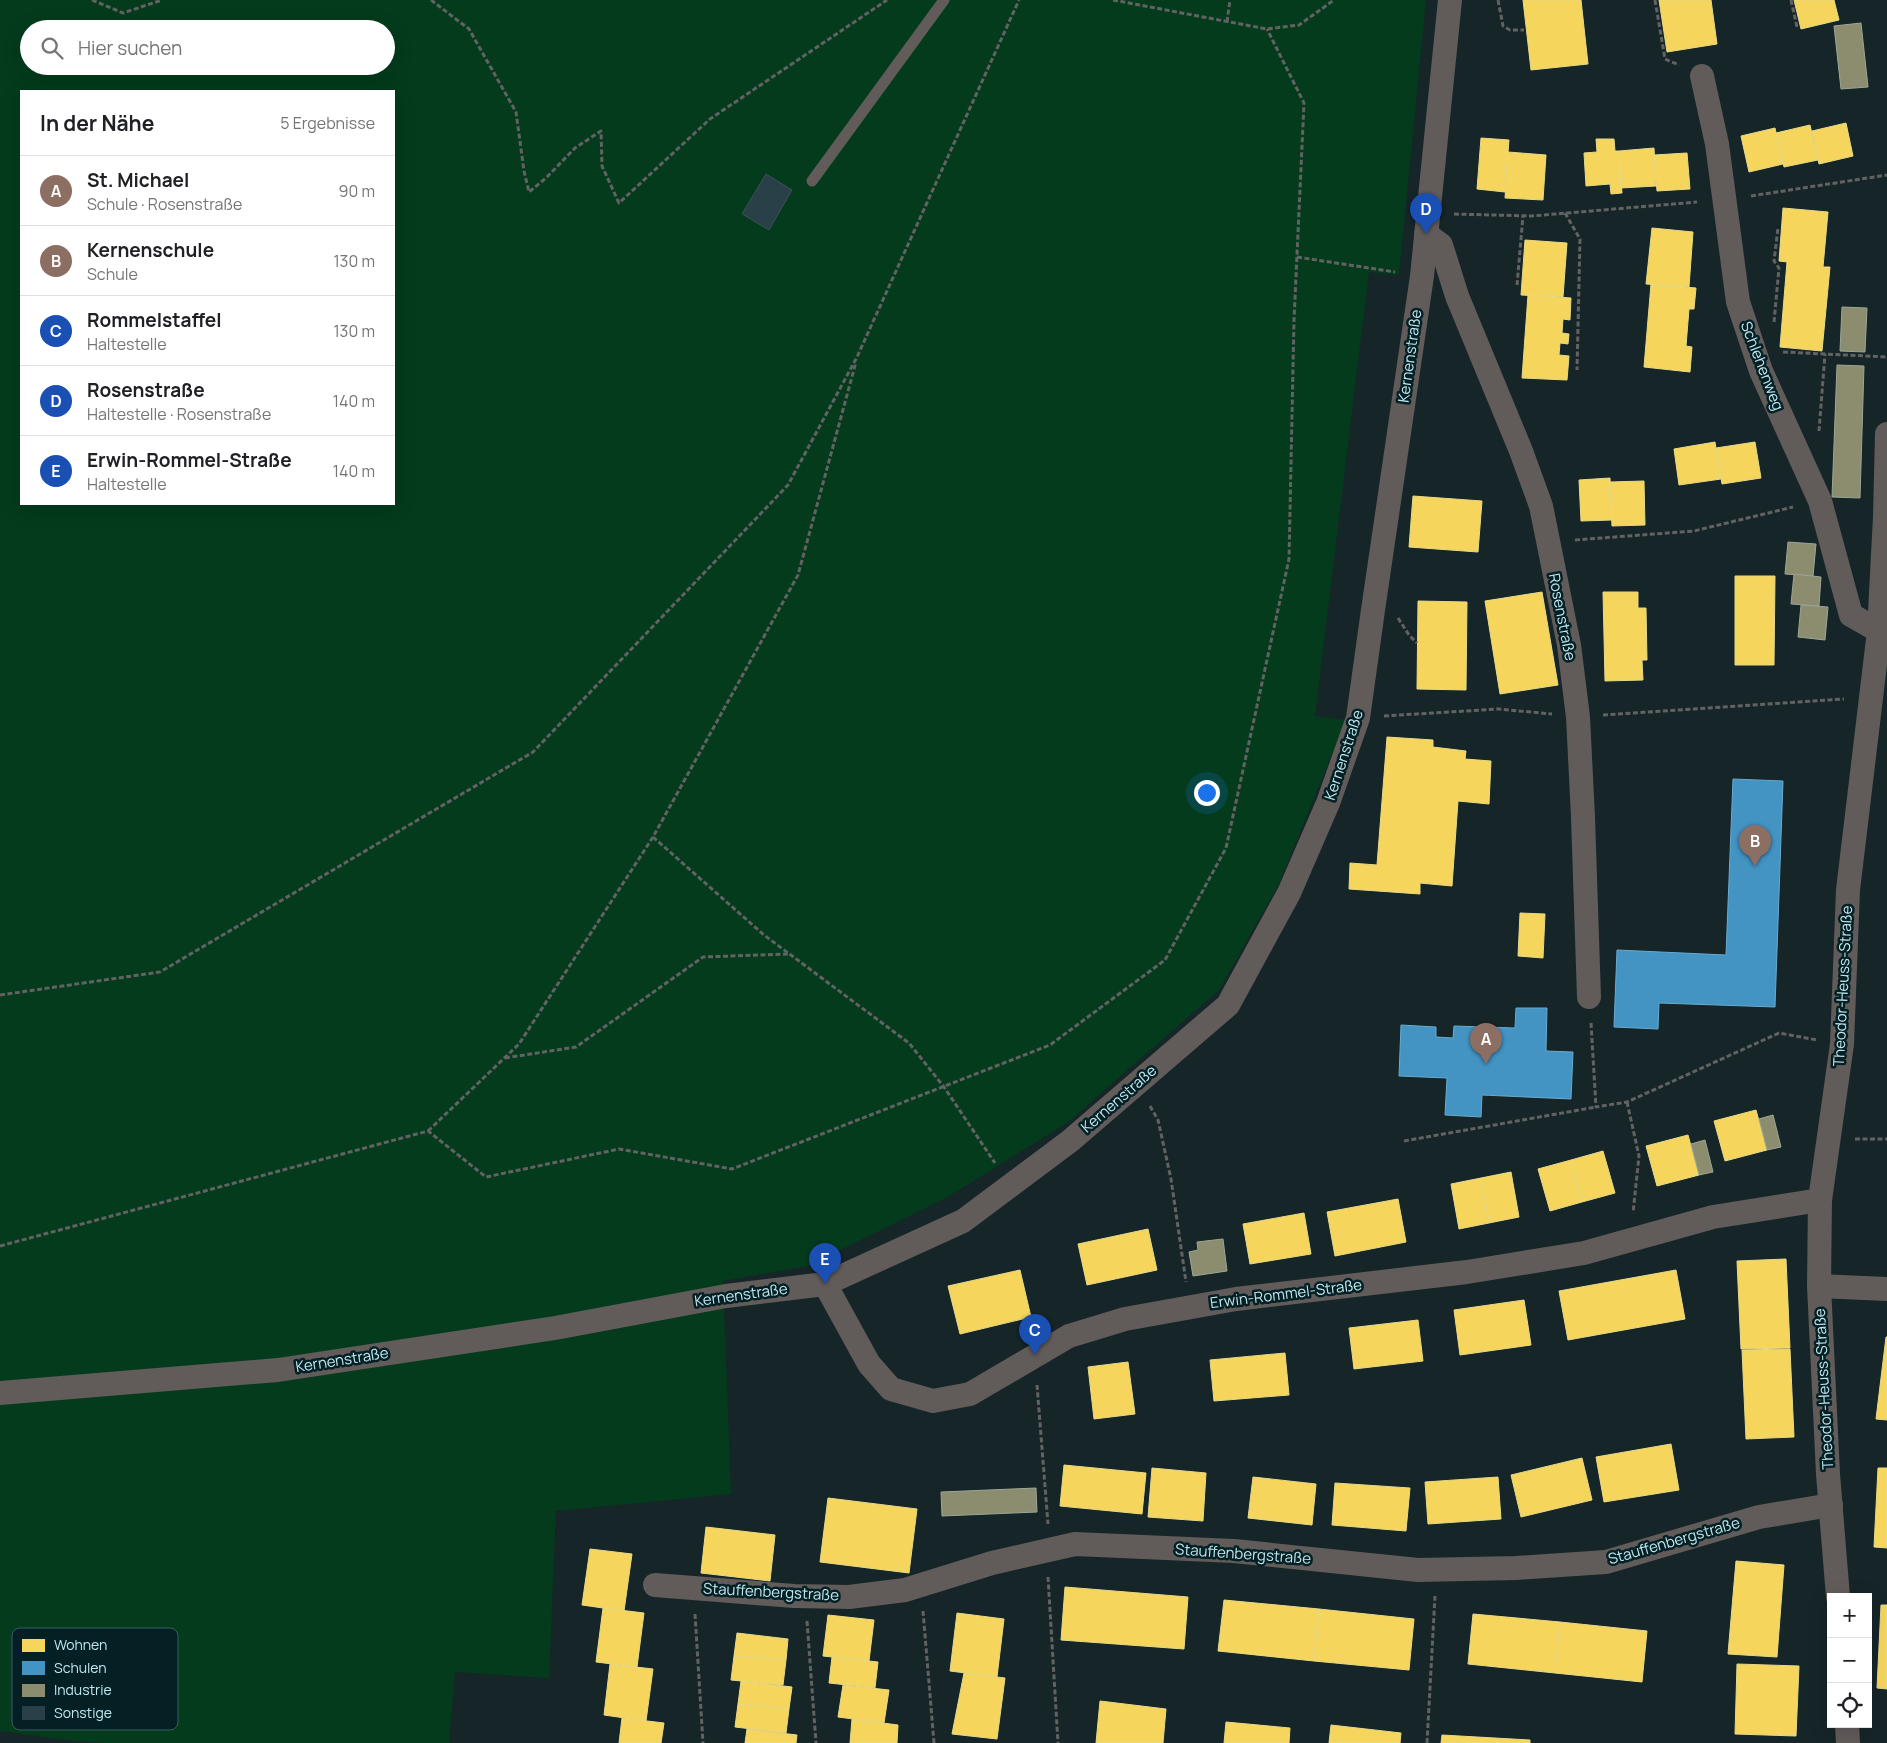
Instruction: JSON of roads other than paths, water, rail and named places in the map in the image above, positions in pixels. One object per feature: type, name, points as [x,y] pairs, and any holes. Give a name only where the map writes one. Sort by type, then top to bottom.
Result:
[{"type":"street","name":"Kernenstraße","points":[[0,1393],[278,1370],[555,1328],[726,1296],[824,1284],[964,1221],[1070,1141],[1228,1004],[1289,892],[1328,803],[1358,718],[1372,610],[1422,276],[1450,0]]},
{"type":"street","name":"Schlehenweg","points":[[1702,76],[1718,144],[1738,302],[1761,371],[1820,501],[1851,616],[1879,631]]},
{"type":"street","name":"Rosenstraße","points":[[1428,223],[1441,245],[1457,296],[1521,451],[1541,506],[1568,646],[1578,716],[1589,997]]},
{"type":"street","name":"Theodor-Heuss-Straße","points":[[1838,1593],[1819,1286],[1820,1200],[1842,1044],[1848,890],[1879,631],[1887,434]]},
{"type":"street","name":"Erwin-Rommel-Straße","points":[[824,1284],[869,1364],[890,1389],[933,1401],[970,1394],[1068,1336],[1125,1319],[1236,1299],[1467,1272],[1584,1253],[1713,1217],[1820,1200]]},
{"type":"street","points":[[1819,1286],[1887,1289]]},
{"type":"street","name":"Stauffenbergstraße","points":[[655,1585],[805,1596],[849,1597],[904,1590],[992,1563],[1075,1544],[1234,1552],[1418,1570],[1516,1568],[1606,1562],[1759,1516],[1831,1505]]},
{"type":"street","points":[[1848,1728],[1848,1743]]},
{"type":"lane","points":[[812,181],[944,0]]},
{"type":"place","name":"Rosenstraße","points":[[1426,234]]},
{"type":"place","name":"Kernenschule","points":[[1755,866]]},
{"type":"place","name":"St. Michael","points":[[1486,1064]]},
{"type":"place","name":"Erwin-Rommel-Straße","points":[[825,1284]]},
{"type":"place","name":"Rommelstaffel","points":[[1035,1355]]}]
